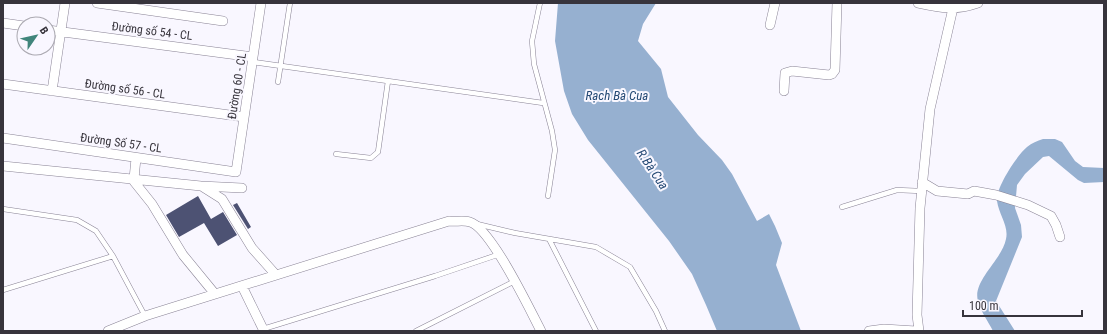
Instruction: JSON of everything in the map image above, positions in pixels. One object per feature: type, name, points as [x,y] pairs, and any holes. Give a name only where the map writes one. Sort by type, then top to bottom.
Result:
[{"type":"street","points":[[52,91],[65,3]]},
{"type":"street","points":[[97,3],[223,21]]},
{"type":"street","name":"Đường 60 - CL","points":[[236,172],[260,3]]},
{"type":"street","points":[[770,25],[775,3]]},
{"type":"street","points":[[784,91],[785,73],[832,74],[834,70],[837,3]]},
{"type":"street","points":[[918,3],[937,8],[953,8],[978,3]]},
{"type":"street","points":[[869,331],[884,329],[918,331],[917,315],[920,208],[930,109],[953,8]]},
{"type":"street","points":[[3,24],[16,25]]},
{"type":"street","name":"Đường số 54 - CL","points":[[56,31],[253,59]]},
{"type":"street","name":"Đường số 56 - CL","points":[[3,84],[244,117]]},
{"type":"street","name":"Đường Số 57 - CL","points":[[3,138],[236,172]]},
{"type":"street","points":[[136,158],[133,179],[152,204],[183,255],[215,294]]},
{"type":"street","points":[[3,166],[201,186],[242,188]]},
{"type":"street","points":[[201,186],[222,199],[252,248],[276,275]]},
{"type":"street","points":[[922,187],[936,191],[968,194],[974,191],[996,194],[1028,205],[1051,216],[1060,237]]},
{"type":"street","points":[[108,331],[145,316],[449,221],[471,222],[486,234],[500,254],[541,331]]},
{"type":"street","points":[[242,286],[262,330]]},
{"type":"lane","points":[[278,82],[290,3]]},
{"type":"lane","points":[[540,3],[532,41],[534,64],[543,103],[552,132],[555,150],[548,196]]},
{"type":"lane","points":[[253,59],[280,66],[543,103]]},
{"type":"lane","points":[[336,154],[371,158],[378,152],[388,81]]},
{"type":"lane","points":[[842,207],[897,190],[922,187]]},
{"type":"lane","points":[[4,209],[77,220],[96,231],[113,256],[145,316]]},
{"type":"lane","points":[[471,222],[515,233],[596,247],[630,267],[656,311],[665,331]]},
{"type":"lane","points":[[550,239],[596,331]]},
{"type":"lane","points":[[262,330],[500,254]]},
{"type":"lane","points":[[3,290],[113,256]]},
{"type":"lane","points":[[416,331],[515,281]]},
{"type":"water","name":"Rạch Bà Cua","points":[[558,3],[656,3],[643,24],[638,41],[661,69],[668,97],[698,135],[722,160],[732,174],[757,221],[769,214],[782,243],[776,265],[801,331],[717,331],[692,274],[669,241],[588,140],[572,114],[564,91],[555,41]]},
{"type":"water","points":[[1043,139],[1055,139],[1062,142],[1075,161],[1083,167],[1104,168],[1104,182],[1084,183],[1078,180],[1049,156],[1043,157],[1025,174],[1017,185],[1015,208],[1021,225],[1022,237],[996,301],[1015,331],[993,331],[981,309],[977,293],[983,278],[999,255],[1006,239],[1007,234],[998,206],[997,196],[1003,181],[1018,157],[1029,146]]},
{"type":"building","points":[[198,196],[211,219],[223,212],[237,235],[218,246],[204,223],[179,237],[166,215]]},
{"type":"building","points":[[237,203],[251,227],[248,229],[233,205]]},
{"type":"water label","name":"R.Bà Cua","points":[[653,169]]}]
